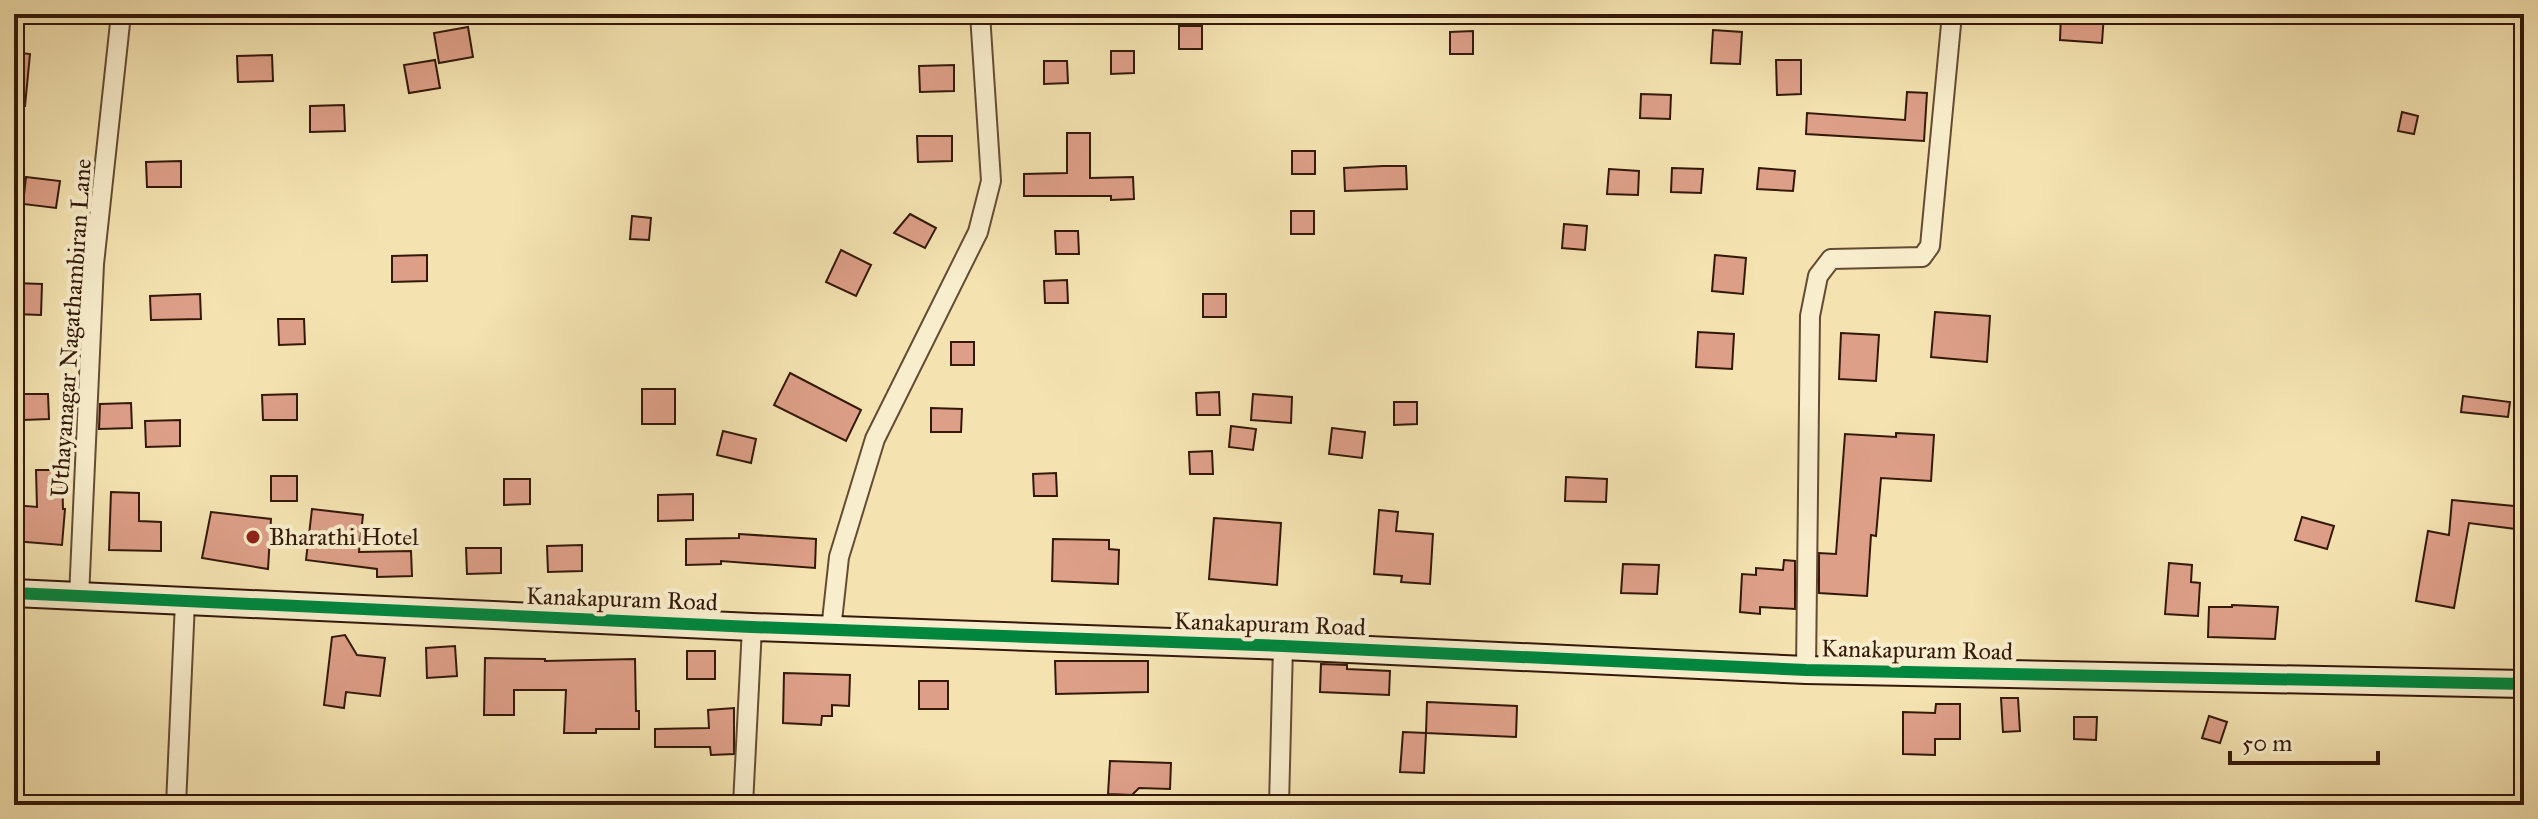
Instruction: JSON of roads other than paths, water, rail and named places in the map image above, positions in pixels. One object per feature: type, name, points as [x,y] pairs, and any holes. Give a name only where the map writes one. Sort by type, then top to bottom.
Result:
[{"type":"street","name":"Uthayanagar Nagathambiran Lane","points":[[79,597],[94,264],[121,14]]},
{"type":"street","points":[[831,630],[839,557],[875,439],[978,232],[991,181],[980,14]]},
{"type":"street","points":[[1806,670],[1810,316],[1818,276],[1831,259],[1922,257],[1930,246],[1952,14]]},
{"type":"street","name":"Kanakapuram Road","points":[[14,593],[1806,670],[2524,684]]},
{"type":"street","points":[[176,805],[185,602]]},
{"type":"street","points":[[743,805],[752,627]]},
{"type":"street","points":[[1279,805],[1283,646]]},
{"type":"place","name":"Bharathi Hotel","points":[[253,537]]}]
